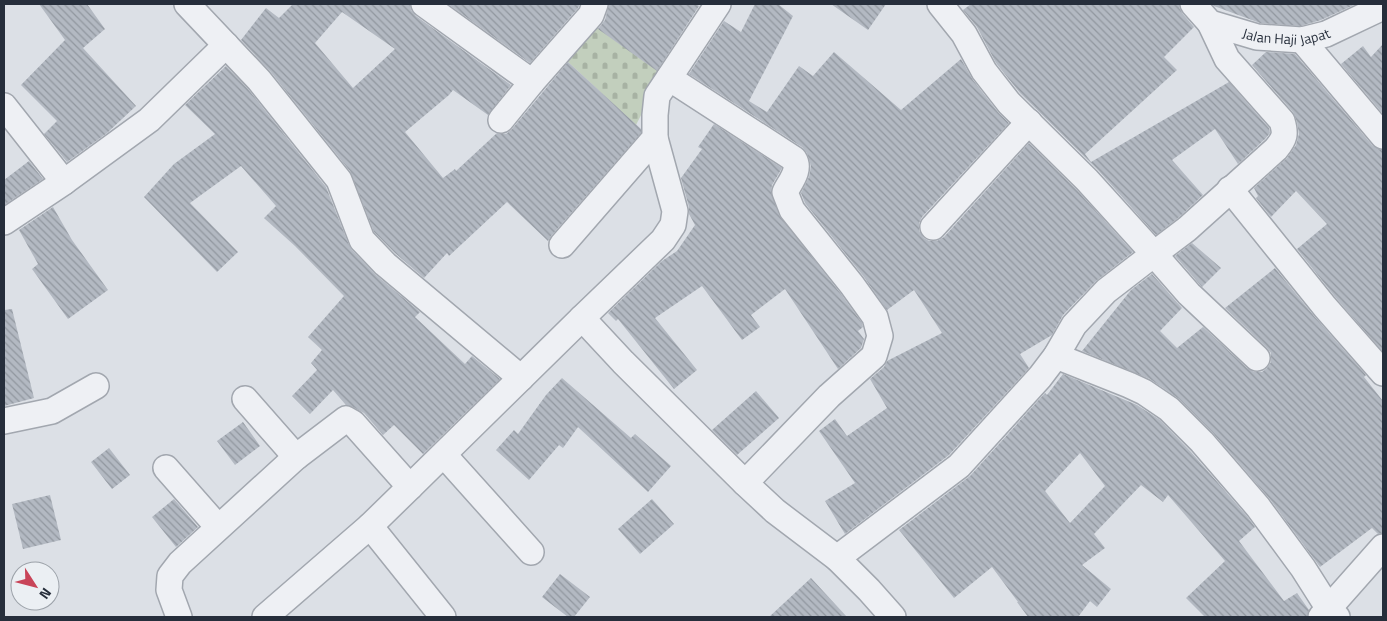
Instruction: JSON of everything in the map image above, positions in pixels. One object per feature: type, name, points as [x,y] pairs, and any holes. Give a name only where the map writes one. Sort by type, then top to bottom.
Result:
[{"type":"street","points":[[187,4],[259,80],[339,180],[362,240],[386,264],[521,378]]},
{"type":"street","points":[[424,4],[532,82]]},
{"type":"street","points":[[501,120],[591,15],[596,4]]},
{"type":"street","points":[[265,617],[370,526],[663,240],[673,225],[676,211],[655,138],[657,96],[718,4]]},
{"type":"street","points":[[940,4],[964,34],[984,71],[1010,103],[1087,180],[1180,285],[1257,358]]},
{"type":"street","points":[[837,558],[958,466],[1040,376],[1056,356],[1074,325],[1106,291],[1187,229],[1282,142],[1285,131],[1282,121],[1227,59],[1210,23],[1193,4]]},
{"type":"street","name":"Jalan Haji Japat","points":[[1210,23],[1257,37],[1302,40],[1326,34],[1383,7]]},
{"type":"street","points":[[1302,40],[1383,136]]},
{"type":"street","points":[[4,222],[64,182],[149,120],[226,45]]},
{"type":"street","points":[[669,78],[794,159],[797,164],[796,170],[785,192],[792,210],[875,317],[880,336],[874,356],[829,396],[745,483]]},
{"type":"street","points":[[4,106],[64,182]]},
{"type":"street","points":[[933,228],[1029,122]]},
{"type":"street","points":[[562,245],[655,138]]},
{"type":"street","points":[[1230,189],[1325,307],[1383,373]]},
{"type":"street","points":[[582,318],[623,362],[745,483],[775,511],[837,558],[894,617]]},
{"type":"street","points":[[1056,356],[1144,392],[1169,409],[1202,442],[1258,507],[1303,568],[1329,614],[1383,547]]},
{"type":"street","points":[[4,421],[52,411],[96,386]]},
{"type":"street","points":[[245,399],[296,457]]},
{"type":"street","points":[[179,617],[169,590],[170,576],[180,563],[296,457],[346,419],[353,423],[410,488]]},
{"type":"street","points":[[444,455],[531,552]]},
{"type":"street","points":[[166,468],[218,527]]},
{"type":"street","points":[[370,526],[443,617]]},
{"type":"green space","points":[[596,27],[662,74],[636,125],[567,61]]},
{"type":"building","points":[[39,4],[87,4],[105,29],[83,48],[136,106],[107,133],[67,162],[44,134],[57,121],[21,85],[65,40]]},
{"type":"building","points":[[293,4],[410,4],[411,10],[416,16],[511,85],[488,115],[453,90],[405,132],[443,178],[455,169],[456,171],[497,133],[506,134],[512,129],[568,62],[641,129],[641,133],[548,241],[507,202],[449,256],[447,253],[424,278],[374,232],[350,171],[270,71],[241,40],[266,8],[279,18]],"holes":[[[342,12],[395,49],[353,88],[315,43]]]},
{"type":"building","points":[[448,4],[580,4],[530,63]]},
{"type":"building","points":[[609,4],[696,4],[699,6],[657,71],[598,29],[605,20]]},
{"type":"building","points":[[755,4],[778,4],[793,16],[749,101],[767,112],[799,66],[813,76],[834,52],[901,110],[961,59],[973,80],[1009,123],[922,217],[919,223],[919,231],[924,238],[929,241],[937,241],[944,237],[1029,143],[1077,190],[1133,252],[1096,281],[1063,315],[1052,335],[1020,354],[1029,368],[949,455],[845,534],[825,501],[855,483],[819,431],[835,419],[847,436],[887,408],[870,379],[884,367],[887,361],[942,333],[914,290],[887,310],[864,277],[805,203],[801,193],[809,177],[811,166],[807,153],[802,147],[689,74],[724,21],[741,32]]},
{"type":"building","points":[[831,4],[886,4],[868,30]]},
{"type":"building","points":[[971,4],[1179,4],[1182,13],[1194,27],[1164,57],[1177,70],[1085,154],[1091,162],[1229,82],[1269,128],[1270,133],[1238,164],[1215,129],[1172,160],[1203,195],[1156,235],[1098,170],[1020,93],[996,63],[977,27],[963,10]]},
{"type":"building","points":[[1212,4],[1356,4],[1321,20],[1301,26],[1260,23]]},
{"type":"building","points":[[1383,44],[1383,114],[1341,64],[1363,46],[1371,57]]},
{"type":"building","points":[[1266,52],[1295,54],[1372,145],[1383,150],[1383,352],[1297,249],[1327,224],[1296,191],[1271,217],[1256,198],[1258,196],[1254,188],[1287,158],[1296,145],[1299,134],[1293,112],[1252,65]]},
{"type":"building","points":[[226,66],[248,89],[326,187],[352,250],[376,275],[420,312],[415,317],[465,364],[472,356],[500,379],[423,454],[394,425],[383,435],[364,413],[346,405],[333,390],[310,414],[292,396],[317,370],[311,363],[322,350],[308,337],[344,296],[295,246],[264,218],[276,206],[241,166],[190,203],[238,252],[217,272],[144,197],[174,164],[215,134],[185,105]]},
{"type":"building","points":[[714,124],[782,168],[772,185],[771,191],[779,215],[862,323],[863,327],[858,331],[864,339],[861,348],[838,369],[785,289],[751,315],[760,327],[742,340],[702,286],[655,318],[697,370],[674,389],[618,319],[616,321],[608,313],[662,261],[677,251],[695,225],[689,214],[689,207],[681,178],[702,149],[698,147]]},
{"type":"building","points":[[29,161],[43,179],[4,205],[4,180]]},
{"type":"building","points":[[53,207],[72,240],[108,290],[68,319],[32,269],[38,264],[19,230]]},
{"type":"building","points":[[1192,243],[1221,268],[1202,287],[1175,256]]},
{"type":"building","points":[[1275,268],[1366,375],[1364,377],[1383,401],[1383,533],[1378,534],[1372,528],[1320,567],[1269,498],[1213,433],[1179,399],[1150,379],[1082,351],[1131,290],[1152,274],[1182,308],[1160,331],[1177,348],[1203,327],[1247,368],[1254,372],[1262,372],[1271,362],[1271,353],[1225,308]]},
{"type":"building","points":[[12,309],[34,398],[4,406],[4,310]]},
{"type":"building","points":[[1063,374],[1137,405],[1160,420],[1247,516],[1255,527],[1239,541],[1284,601],[1297,593],[1309,610],[1307,617],[1205,617],[1186,598],[1225,561],[1168,495],[1163,502],[1141,485],[1094,534],[1105,548],[1082,565],[1111,589],[1097,607],[1090,601],[1078,617],[1028,617],[992,567],[954,598],[899,530],[970,476],[1045,393],[1047,395]],"holes":[[[1080,453],[1105,486],[1070,523],[1045,491]]]},
{"type":"building","points":[[562,378],[631,438],[635,434],[671,466],[648,492],[578,427],[563,448],[559,445],[529,480],[496,450],[514,430],[518,434],[546,395]]},
{"type":"building","points":[[756,391],[779,418],[737,455],[712,430]]},
{"type":"building","points":[[243,422],[260,446],[235,465],[217,441]]},
{"type":"building","points":[[109,448],[130,475],[112,489],[91,462]]},
{"type":"building","points":[[50,495],[61,540],[23,549],[12,504]]},
{"type":"building","points":[[174,499],[198,527],[176,547],[152,517]]},
{"type":"building","points":[[652,499],[674,524],[640,554],[618,529]]},
{"type":"building","points":[[560,574],[590,597],[574,617],[568,617],[542,597]]},
{"type":"building","points":[[811,578],[847,617],[769,617]]}]
